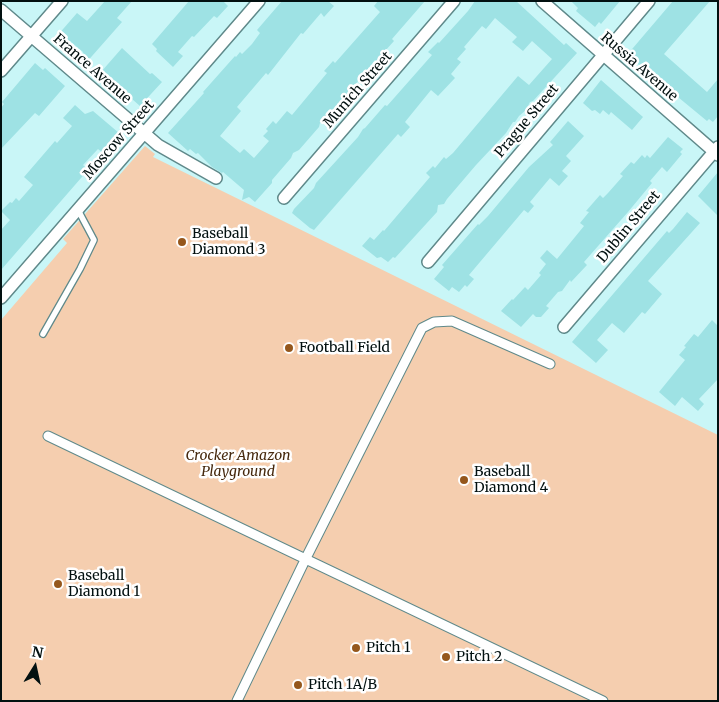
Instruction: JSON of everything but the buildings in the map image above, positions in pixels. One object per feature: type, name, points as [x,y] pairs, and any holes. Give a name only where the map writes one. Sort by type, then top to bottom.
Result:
[{"type":"street","points":[[1,71],[62,1]]},
{"type":"street","name":"Moscow Street","points":[[1,298],[259,1]]},
{"type":"street","name":"Munich Street","points":[[284,198],[454,1]]},
{"type":"street","name":"Russia Avenue","points":[[542,1],[716,151]]},
{"type":"street","name":"Prague Street","points":[[428,262],[649,1]]},
{"type":"street","name":"France Avenue","points":[[1,10],[158,145],[216,178]]},
{"type":"street","name":"Dublin Street","points":[[564,326],[716,151]]},
{"type":"street","points":[[237,701],[306,558],[422,328],[434,322],[452,321],[550,364]]},
{"type":"street","points":[[48,436],[603,701]]},
{"type":"lane","points":[[44,334],[94,240],[78,210]]},
{"type":"green space","name":"Crocker Amazon Playground","points":[[145,146],[155,154],[153,157],[718,435],[718,701],[1,701],[1,320],[67,243],[63,239]]},
{"type":"place","name":"Baseball Diamond 3","points":[[182,242]]},
{"type":"place","name":"Football Field","points":[[289,348]]},
{"type":"place","name":"Baseball Diamond 4","points":[[464,480]]},
{"type":"place","name":"Baseball Diamond 1","points":[[58,584]]},
{"type":"place","name":"Pitch 1","points":[[356,648]]},
{"type":"place","name":"Pitch 2","points":[[446,657]]},
{"type":"place","name":"Pitch 1A/B","points":[[298,685]]}]
